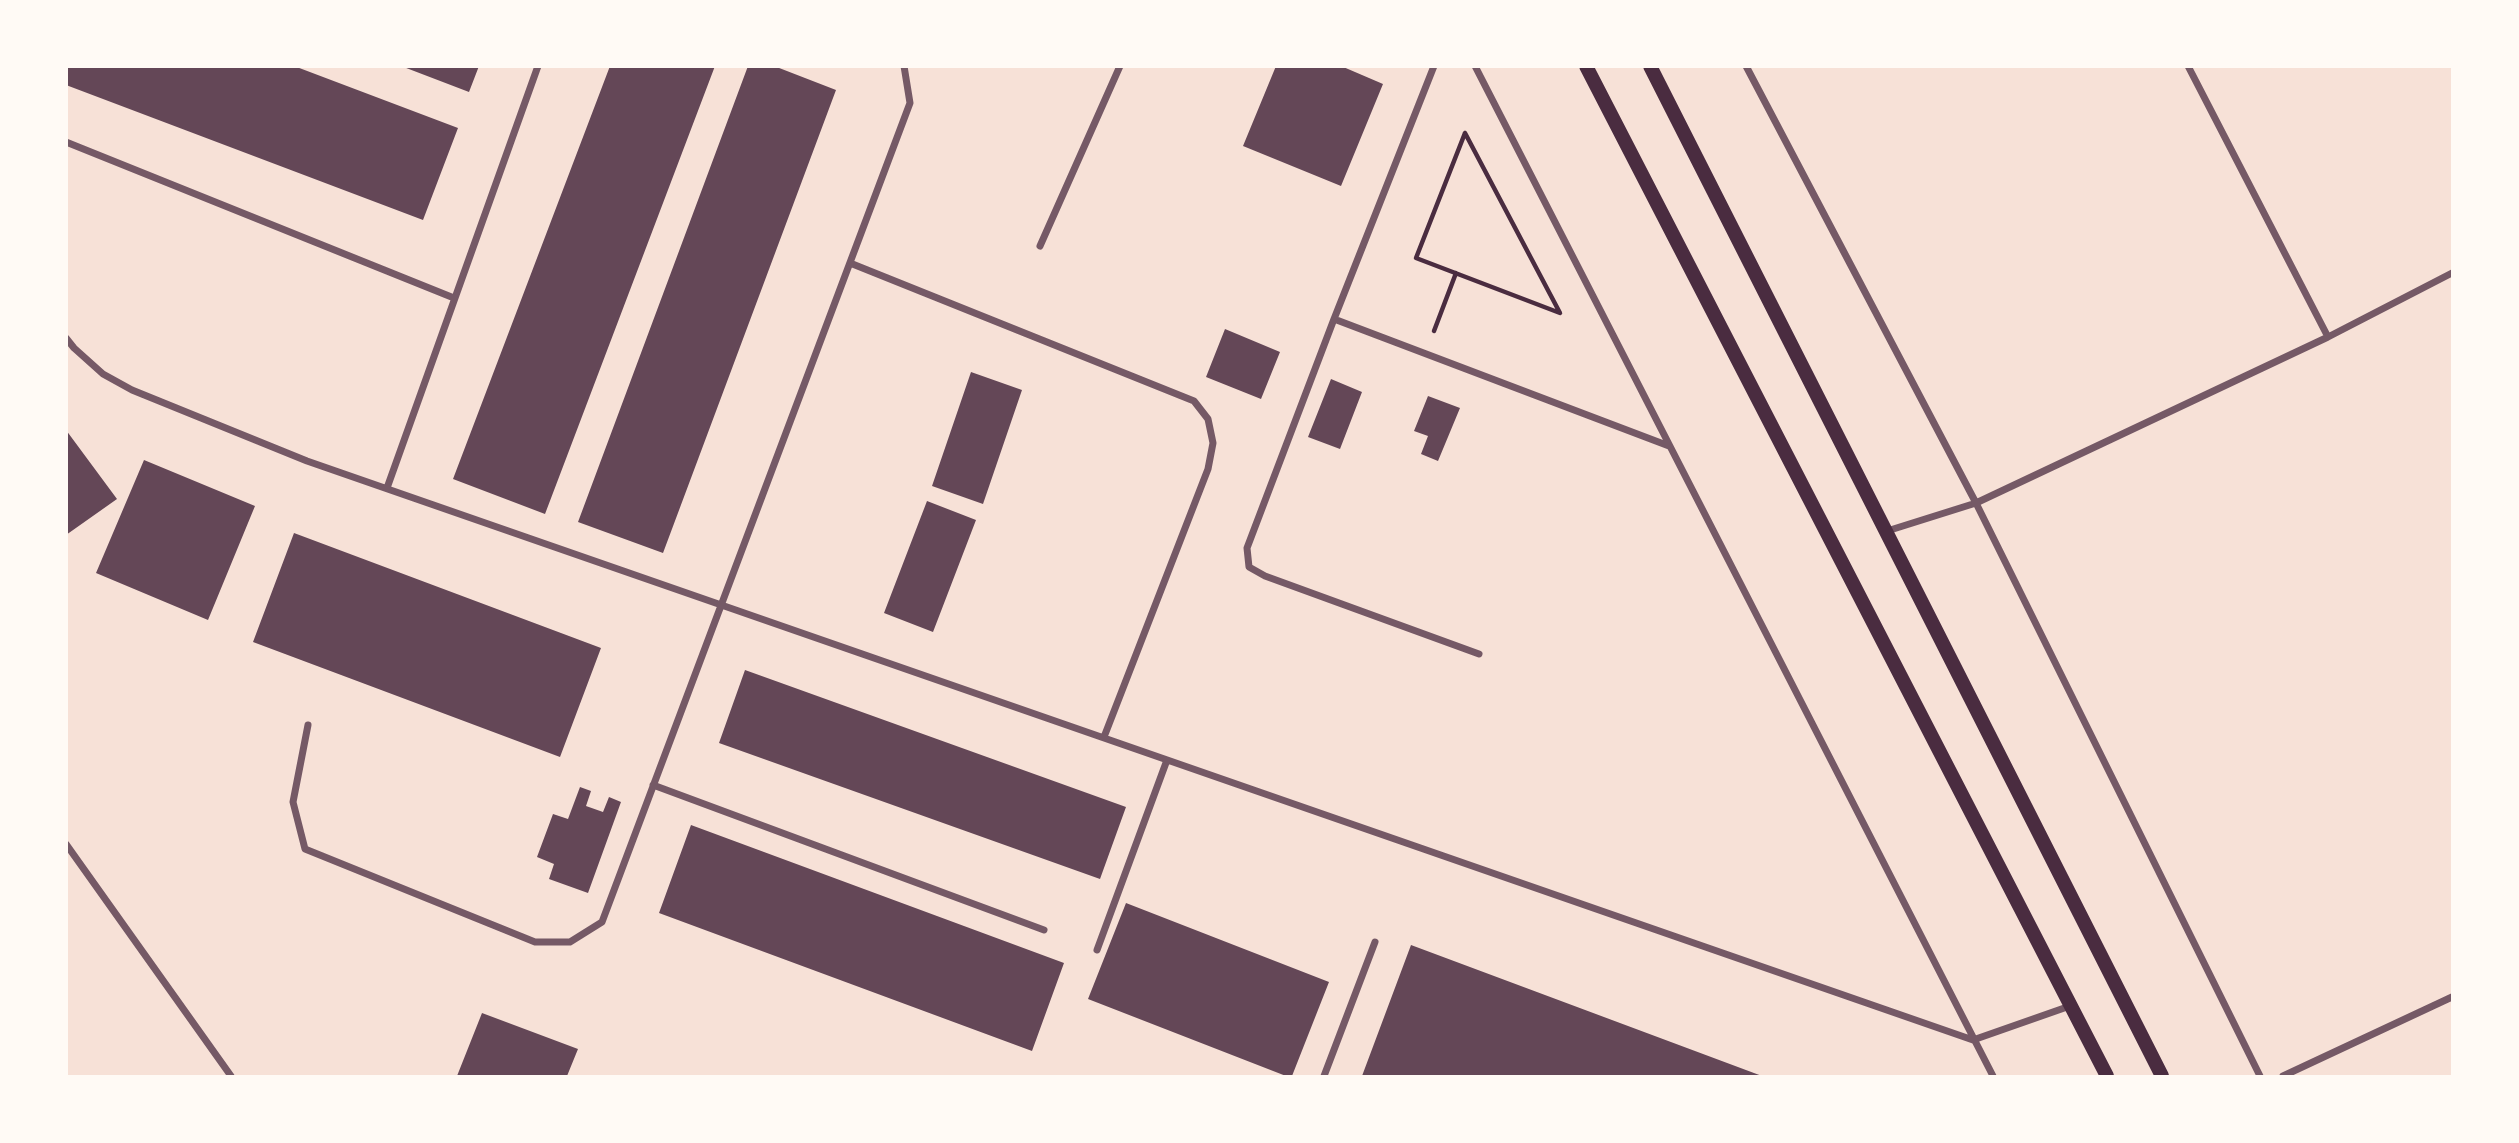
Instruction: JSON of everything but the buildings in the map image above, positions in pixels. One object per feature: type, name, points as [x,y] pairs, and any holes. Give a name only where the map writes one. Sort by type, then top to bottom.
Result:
[{"type":"main road","points":[[1586,66],[2107,1076]]},
{"type":"main road","points":[[1650,66],[2162,1076]]},
{"type":"street","points":[[387,488],[537,66]]},
{"type":"street","points":[[308,726],[293,802],[305,849],[535,942],[570,942],[601,922],[910,103],[904,66]]},
{"type":"street","points":[[1040,246],[1120,66]]},
{"type":"street","points":[[1434,66],[1247,548],[1250,567],[1265,576],[1479,654]]},
{"type":"street","points":[[1475,66],[1993,1076]]},
{"type":"street","points":[[1746,66],[1976,503],[2260,1076]]},
{"type":"street","points":[[2188,66],[2328,337]]},
{"type":"street","points":[[66,142],[454,298]]},
{"type":"street","points":[[850,262],[1194,401],[1208,419],[1213,443],[1208,469],[1104,737]]},
{"type":"street","points":[[1886,532],[1976,503],[2328,337],[2452,273]]},
{"type":"street","points":[[1334,318],[1669,446]]},
{"type":"street","points":[[66,338],[103,374],[132,390],[307,461],[1973,1040],[2070,1006]]},
{"type":"street","points":[[1097,950],[1167,760]]},
{"type":"street","points":[[653,785],[1044,930]]},
{"type":"street","points":[[66,844],[231,1076]]},
{"type":"street","points":[[1324,1076],[1376,942]]},
{"type":"street","points":[[2283,1076],[2452,997]]},
{"type":"path","points":[[1465,134],[1560,313],[1456,273],[1416,258],[1465,134]]},
{"type":"path","points":[[1425,353],[1456,273]]}]
